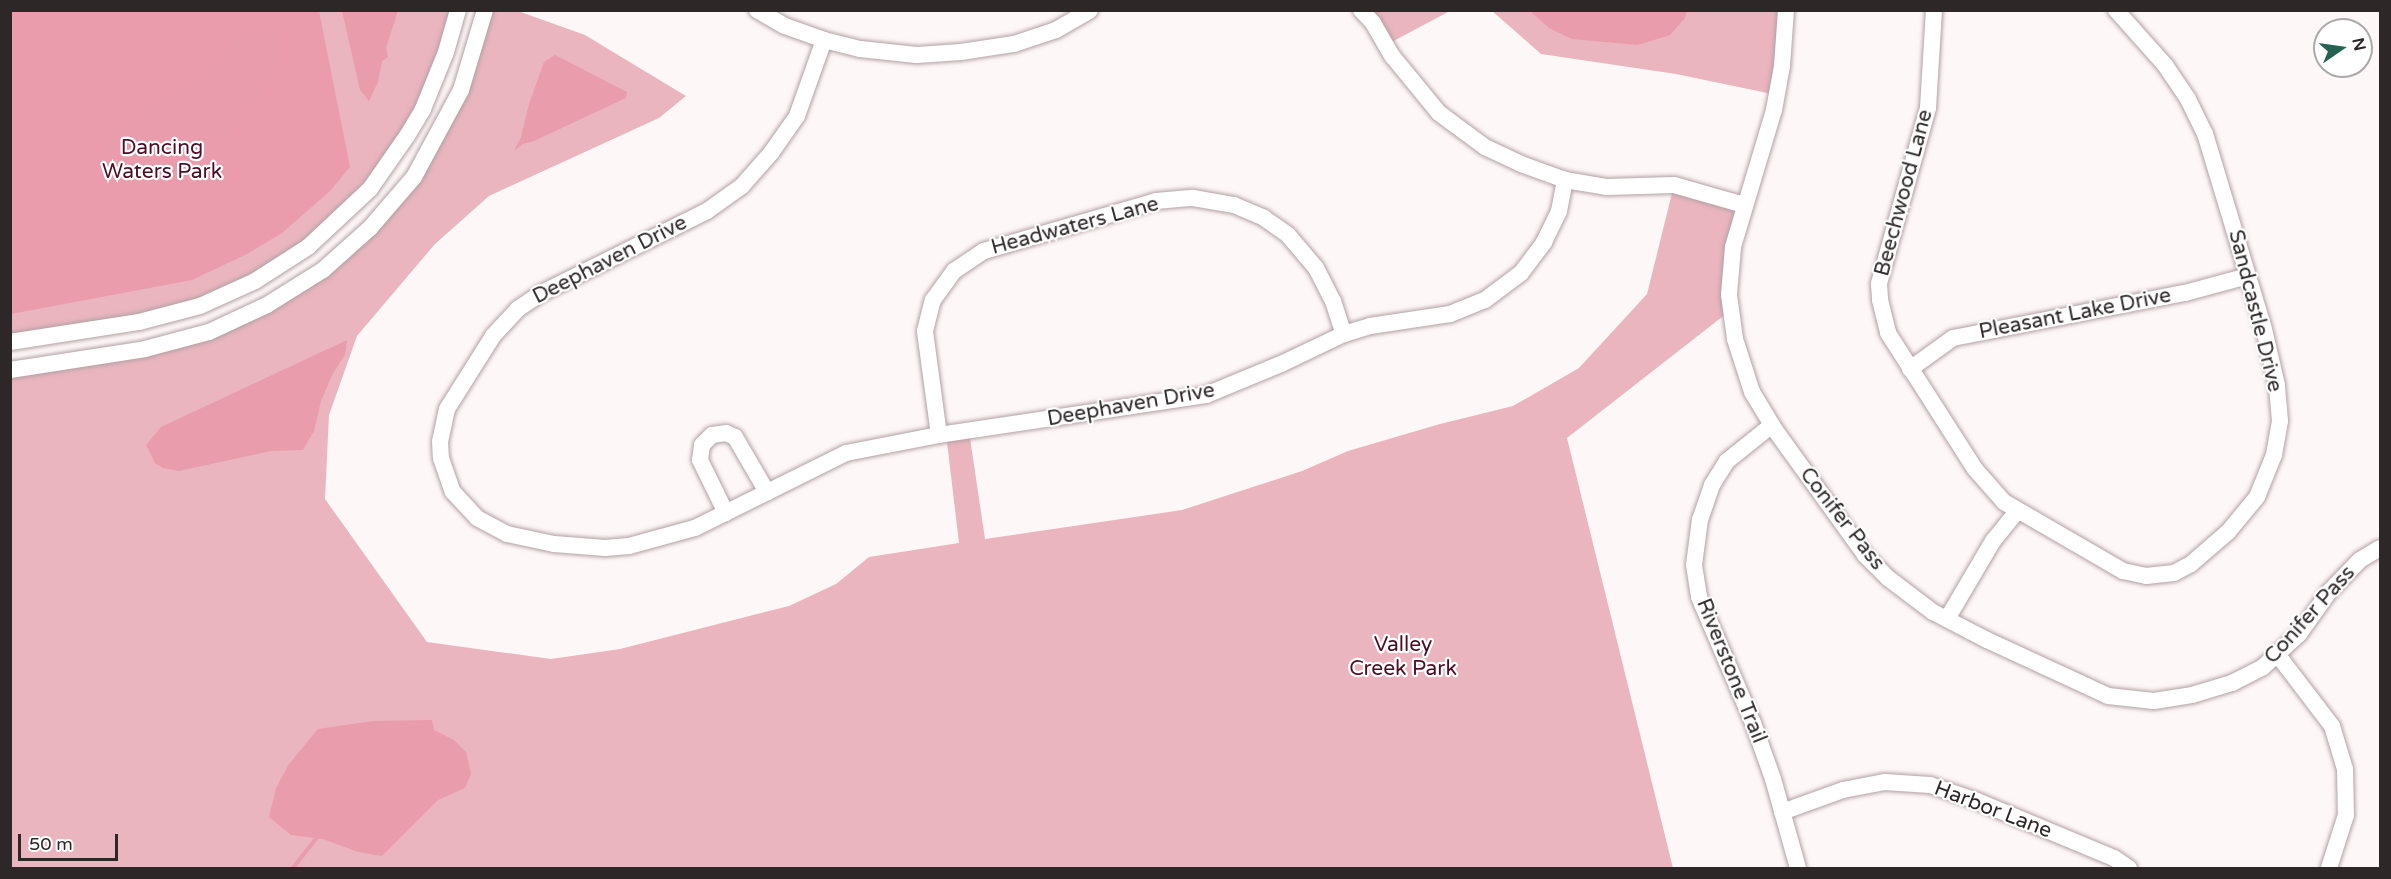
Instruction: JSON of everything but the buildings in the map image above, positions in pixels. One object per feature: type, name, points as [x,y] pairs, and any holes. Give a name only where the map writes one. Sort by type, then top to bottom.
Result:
[{"type":"street","points":[[10,342],[172,314],[228,295],[308,247],[370,189],[407,136],[423,109],[447,52],[458,10]]},
{"type":"street","points":[[10,370],[146,349],[209,332],[267,305],[323,270],[370,228],[414,177],[434,146],[461,90],[485,10]]},
{"type":"street","points":[[757,10],[785,26],[824,40],[889,53],[962,52],[1014,44],[1056,30],[1090,10]]},
{"type":"street","points":[[1361,10],[1373,23],[1393,57],[1439,113],[1485,147],[1521,164],[1565,180],[1607,187],[1674,185],[1744,205]]},
{"type":"street","name":"Conifer Pass","points":[[1786,10],[1782,66],[1774,110],[1744,205],[1730,270],[1731,317],[1745,375],[1772,425],[1865,555],[1911,598],[1987,640],[2108,696],[2154,701],[2192,695],[2232,683],[2264,667],[2299,634],[2329,592],[2360,560],[2380,548]]},
{"type":"street","name":"Beechwood Lane","points":[[1910,369],[1888,333],[1881,309],[1879,284],[1928,108],[1934,10]]},
{"type":"street","name":"Sandcastle Drive","points":[[1910,369],[1975,469],[1992,490],[2017,511],[2089,554],[2133,575],[2174,573],[2191,564],[2228,532],[2257,497],[2274,455],[2280,421],[2277,385],[2248,276],[2216,166],[2188,99],[2165,64],[2116,10]]},
{"type":"street","name":"Deephaven Drive","points":[[824,40],[797,116],[771,153],[742,186],[707,211],[540,294],[518,309],[493,336],[460,385],[442,425],[440,441],[441,458],[453,492],[477,518],[507,534],[580,547],[629,546],[674,535],[726,513],[846,453],[939,435],[1206,395],[1272,369],[1344,334],[1370,326],[1450,314],[1485,300],[1521,273],[1544,242],[1559,211],[1565,180]]},
{"type":"street","name":"Headwaters Lane","points":[[939,435],[925,331],[933,300],[954,271],[984,251],[1156,201],[1193,198],[1214,201],[1234,205],[1264,218],[1288,235],[1316,268],[1334,301],[1344,334]]},
{"type":"street","name":"Pleasant Lake Drive","points":[[1910,369],[1953,338],[2185,293],[2248,276]]},
{"type":"street","name":"Riverstone Trail","points":[[1772,425],[1727,461],[1712,485],[1700,519],[1694,565],[1699,597],[1753,723],[1798,868]]},
{"type":"street","points":[[726,513],[700,460],[702,445],[705,439],[712,435],[726,433],[735,437],[767,492]]},
{"type":"street","points":[[1947,619],[1993,542],[2017,511]]},
{"type":"street","points":[[2277,654],[2332,726],[2346,769],[2346,815],[2329,868]]},
{"type":"street","name":"Harbor Lane","points":[[1782,812],[1843,790],[1885,782],[1930,785],[1977,801],[2103,853],[2129,868]]},
{"type":"green space","name":"Dancing Waters Park","points":[[11,11],[458,11],[423,109],[352,208],[228,295],[11,342]]},
{"type":"green space","name":"Dancing Waters Park","points":[[11,11],[319,11],[350,167],[330,191],[282,233],[247,254],[192,280],[11,314]]},
{"type":"green space","name":"Valley Creek Park","points":[[485,11],[518,11],[585,35],[686,96],[659,118],[489,196],[435,244],[357,336],[329,415],[325,499],[427,642],[551,659],[620,649],[789,606],[836,584],[869,557],[959,543],[946,434],[969,431],[985,539],[1182,510],[1302,471],[1348,451],[1440,424],[1513,406],[1579,368],[1647,294],[1674,185],[1744,205],[1731,310],[1567,438],[1673,868],[11,868],[11,369],[180,341],[323,270],[433,145]]},
{"type":"green space","points":[[1361,11],[1450,11],[1386,45]]},
{"type":"green space","points":[[1492,11],[1786,11],[1777,95],[1676,74],[1541,54]]},
{"type":"shaded area","points":[[342,11],[398,11],[386,48],[388,57],[382,61],[378,82],[369,101],[360,90]]},
{"type":"shaded area","points":[[1530,11],[1687,11],[1685,18],[1670,35],[1638,45],[1572,39],[1549,28]]},
{"type":"shaded area","points":[[265,24],[275,27],[282,40],[281,56],[263,94],[229,138],[169,157],[115,159],[99,146],[98,134],[190,82],[249,28]]},
{"type":"shaded area","points":[[555,55],[627,92],[626,98],[523,144],[514,151],[521,137],[529,104],[544,62]]},
{"type":"shaded area","points":[[347,340],[345,355],[333,373],[321,401],[314,431],[303,450],[271,451],[179,471],[163,468],[155,463],[146,445],[161,427]]},
{"type":"shaded area","points":[[432,720],[434,730],[454,740],[466,752],[471,774],[465,788],[438,800],[382,856],[358,852],[323,839],[291,835],[269,817],[276,788],[289,764],[318,729],[373,721]]},
{"type":"waterway","points":[[293,868],[318,836]]}]
